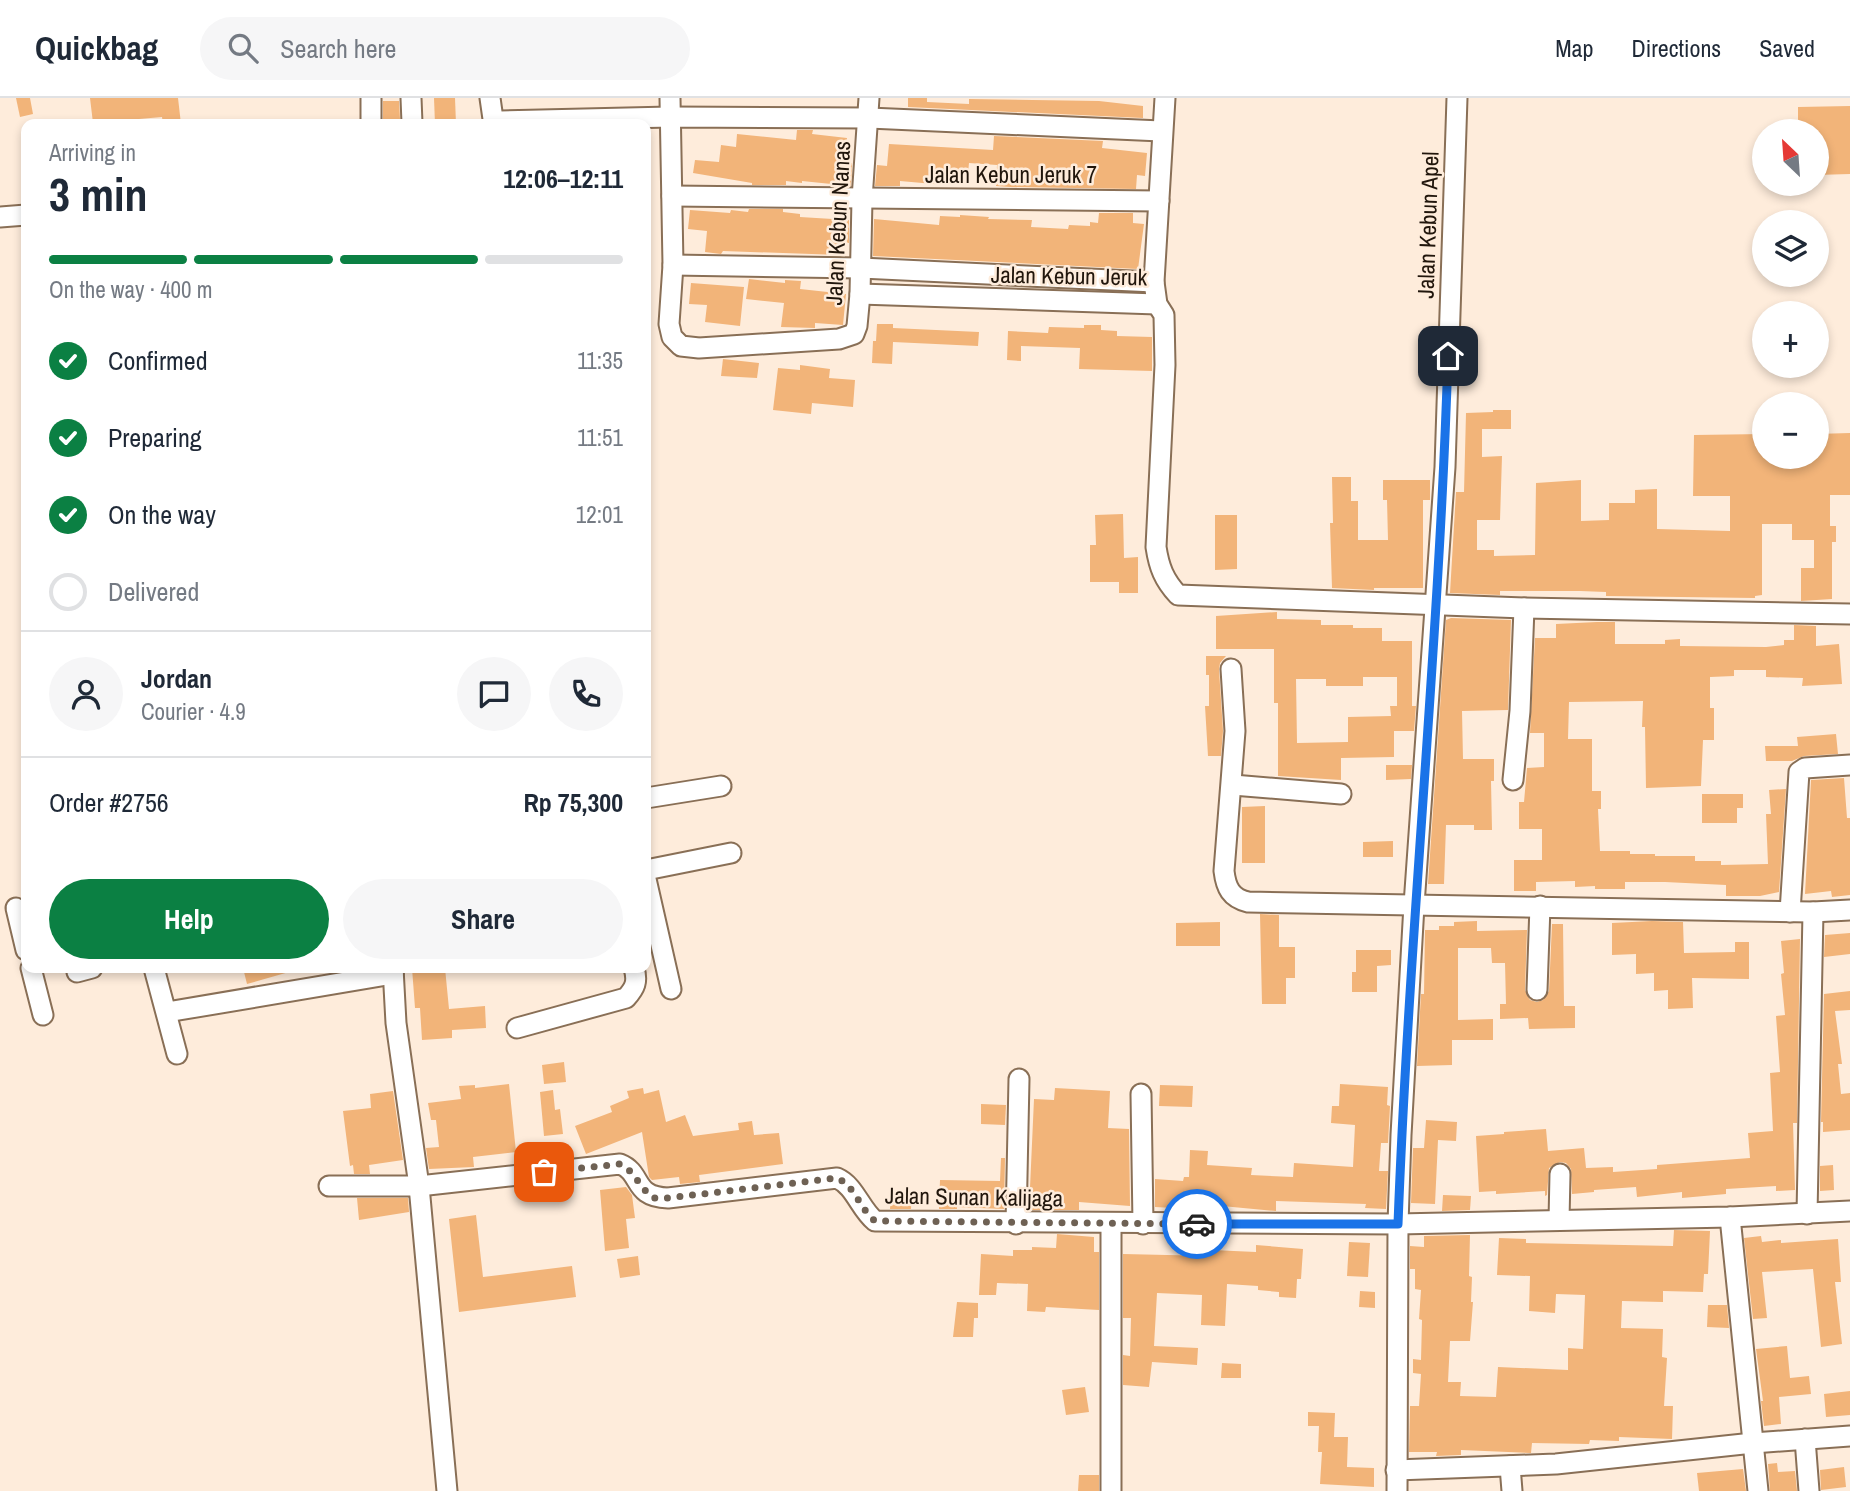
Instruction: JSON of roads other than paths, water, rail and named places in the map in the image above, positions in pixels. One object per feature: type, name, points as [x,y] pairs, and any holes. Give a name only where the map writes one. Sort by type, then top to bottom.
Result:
[{"type":"street","points":[[370,98],[371,119]]},
{"type":"street","points":[[411,98],[412,119]]},
{"type":"street","points":[[490,98],[493,119]]},
{"type":"street","name":"Jalan Kebun Nanas","points":[[673,265],[669,324],[672,337],[681,346],[699,348],[839,338],[854,334],[860,294],[862,199],[869,98]]},
{"type":"street","name":"Jalan Kebun Jeruk","points":[[860,294],[1157,304],[1154,282],[1165,98]]},
{"type":"street","name":"Jalan Kebun Apel","points":[[1397,1491],[1398,1224],[1414,905],[1445,467],[1457,98]]},
{"type":"street","points":[[670,108],[673,265],[861,268],[1154,282]]},
{"type":"street","points":[[526,119],[670,108],[1161,131]]},
{"type":"street","name":"Jalan Kebun Jeruk 7","points":[[672,196],[1159,201]]},
{"type":"street","points":[[0,217],[21,215]]},
{"type":"street","points":[[1157,304],[1164,315],[1165,365],[1156,547],[1158,566],[1167,583],[1178,595],[1524,608],[1850,614]]},
{"type":"street","points":[[1513,780],[1520,711],[1524,608]]},
{"type":"street","points":[[1231,669],[1235,731],[1233,785],[1224,871],[1226,886],[1239,900],[1790,912],[1850,910]]},
{"type":"street","points":[[1790,912],[1799,772],[1805,768],[1850,765]]},
{"type":"street","points":[[1233,785],[1341,794]]},
{"type":"street","points":[[651,796],[721,786]]},
{"type":"street","points":[[651,869],[732,853]]},
{"type":"street","points":[[651,901],[671,989]]},
{"type":"street","points":[[1537,990],[1540,906]]},
{"type":"street","points":[[14,908],[21,932]]},
{"type":"street","points":[[1807,1214],[1813,912]]},
{"type":"street","points":[[32,973],[43,1014]]},
{"type":"street","points":[[155,973],[177,1054]]},
{"type":"street","points":[[167,1012],[382,973]]},
{"type":"street","points":[[393,973],[397,1023],[419,1185],[447,1491]]},
{"type":"street","points":[[517,1028],[625,999],[635,989],[635,973]]},
{"type":"street","points":[[1016,1224],[1019,1079]]},
{"type":"street","points":[[1142,1094],[1143,1224]]},
{"type":"street","name":"Jalan Sunan Kalijaga","points":[[419,1185],[620,1164],[626,1166],[653,1198],[837,1178],[845,1182],[869,1217],[875,1221],[1016,1224],[1398,1224],[1730,1217],[1850,1211]]},
{"type":"street","points":[[1559,1220],[1560,1174]]},
{"type":"street","points":[[330,1186],[419,1185]]},
{"type":"street","points":[[1730,1217],[1758,1491]]},
{"type":"street","points":[[1111,1223],[1111,1491]]},
{"type":"street","points":[[1396,1470],[1556,1464],[1753,1443],[1850,1436]]},
{"type":"street","points":[[1805,1439],[1809,1491]]},
{"type":"street","points":[[1510,1466],[1512,1491]]}]
